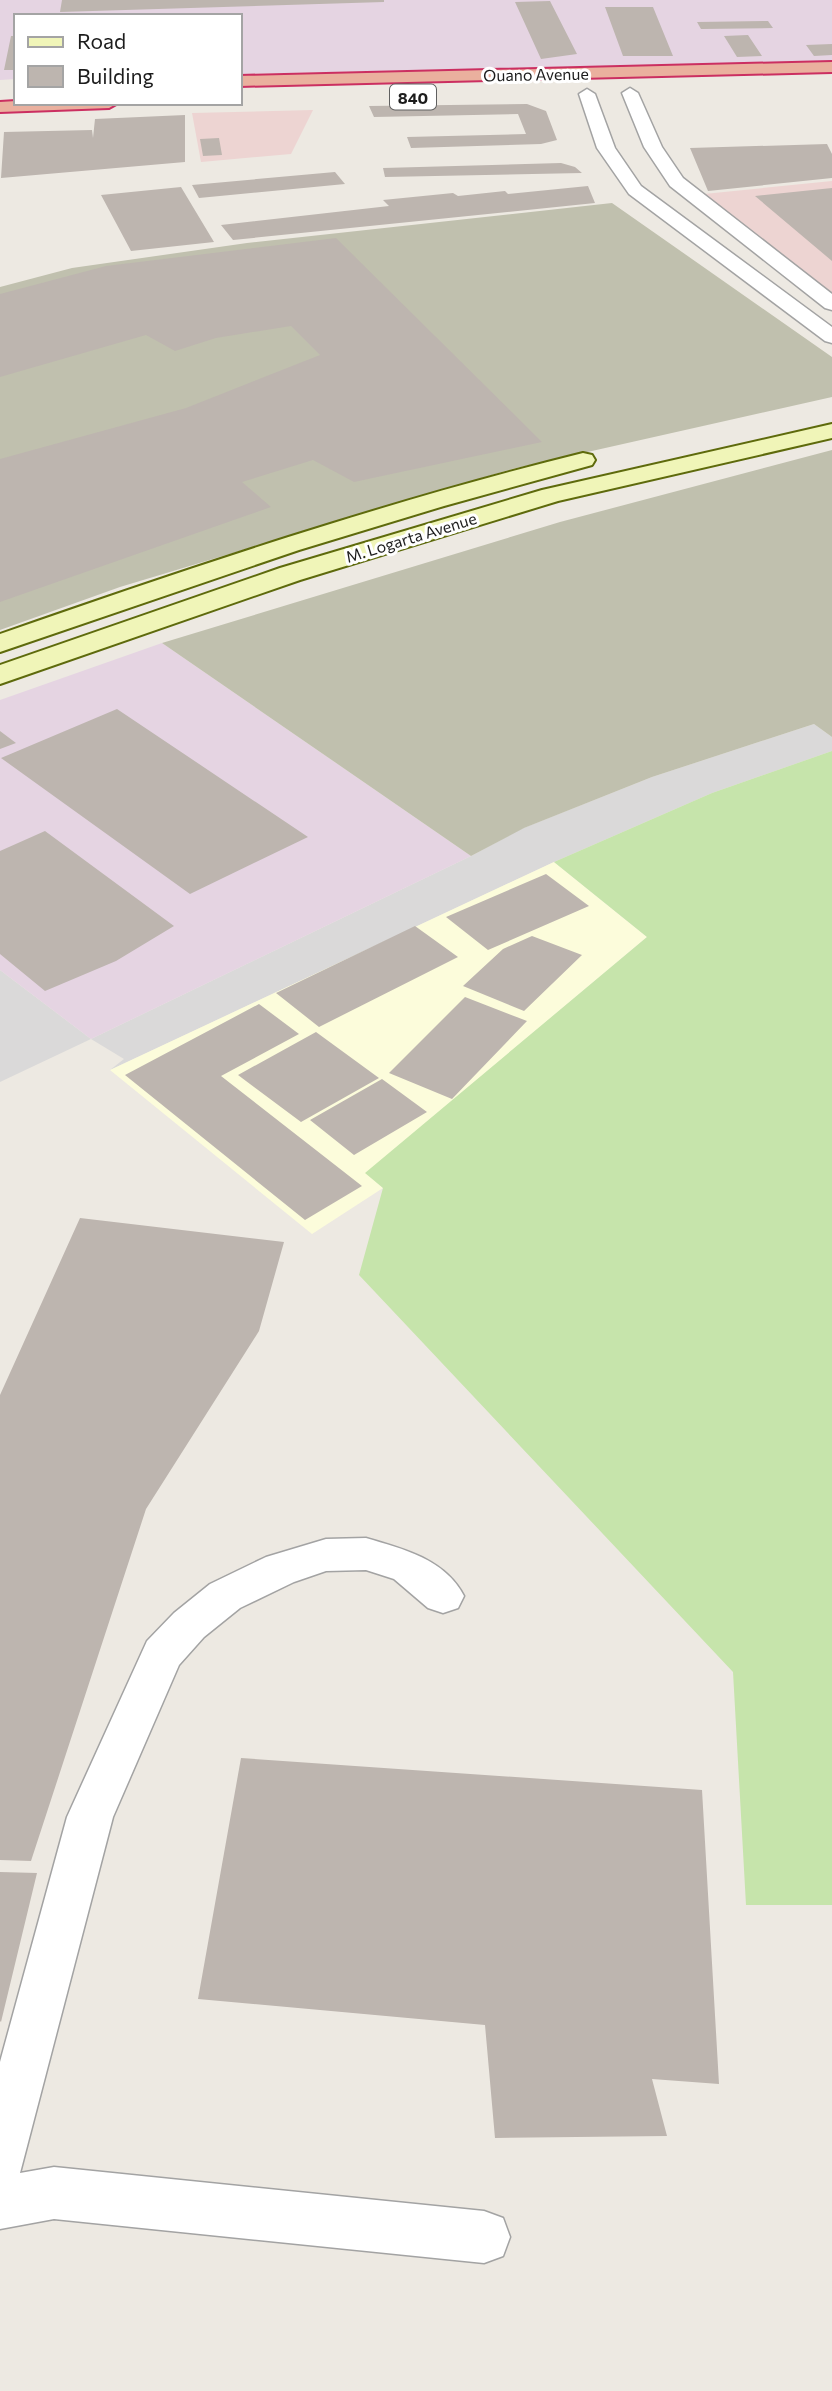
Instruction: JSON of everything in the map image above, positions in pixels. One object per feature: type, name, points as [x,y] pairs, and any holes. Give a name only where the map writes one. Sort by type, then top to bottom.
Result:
[{"type":"highway","name":"Ouano Avenue","points":[[242,82],[832,67]]},
{"type":"highway","name":"Ouano Avenue","points":[[567,94],[637,93]]},
{"type":"highway","points":[[0,107],[54,105]]},
{"type":"main road","points":[[762,422],[832,408]]},
{"type":"main road","name":"M. Logarta Avenue","points":[[0,675],[290,574],[551,495],[832,431]]},
{"type":"main road","name":"M. Logarta Avenue","points":[[0,644],[265,551],[526,474],[602,456]]},
{"type":"main road","points":[[526,474],[551,495]]},
{"type":"street","points":[[637,93],[653,146],[676,182],[832,303]]},
{"type":"street","points":[[587,94],[606,148],[635,190],[832,337]]},
{"type":"street","points":[[744,270],[782,264]]},
{"type":"street","points":[[0,2160],[90,1817],[162,1654],[189,1625],[225,1596],[281,1569],[326,1555],[366,1554],[408,1567],[443,1596]]},
{"type":"street","points":[[0,2203],[54,2193],[484,2237]]},
{"type":"shaded area","points":[[0,0],[832,0],[832,61],[242,74],[242,14],[14,14],[14,79],[0,80]]},
{"type":"shaded area","points":[[313,110],[291,154],[201,162],[192,113]]},
{"type":"shaded area","points":[[832,181],[832,296],[704,194]]},
{"type":"shaded area","points":[[612,203],[832,357],[832,397],[512,469],[120,587],[0,630],[0,287],[72,268],[247,243]]},
{"type":"shaded area","points":[[832,450],[832,737],[814,724],[652,777],[524,828],[471,856],[162,643],[560,522]]},
{"type":"shaded area","points":[[162,643],[471,856],[91,1039],[0,970],[0,700]]},
{"type":"shaded area","points":[[814,724],[832,737],[832,751],[712,793],[554,862],[110,1070],[124,1059],[91,1039],[471,856],[521,829],[652,777]]},
{"type":"shaded area","points":[[554,862],[647,937],[366,1173],[383,1188],[312,1234],[110,1070]]},
{"type":"shaded area","points":[[0,970],[91,1039],[0,1082]]},
{"type":"green space","points":[[832,751],[832,1905],[746,1905],[733,1672],[359,1275],[383,1188],[365,1173],[647,937],[554,862],[712,793]]},
{"type":"building","points":[[62,0],[384,0],[384,2],[60,12]]},
{"type":"building","points":[[550,1],[577,54],[541,59],[515,2]]},
{"type":"building","points":[[605,7],[653,7],[673,56],[623,56]]},
{"type":"building","points":[[768,21],[773,28],[701,29],[697,22]]},
{"type":"building","points":[[748,35],[762,56],[737,57],[724,36]]},
{"type":"building","points":[[11,36],[14,36],[14,70],[4,70]]},
{"type":"building","points":[[832,44],[832,55],[814,56],[806,45]]},
{"type":"building","points":[[527,104],[546,111],[557,140],[541,144],[411,148],[407,137],[526,134],[518,114],[374,117],[369,106]]},
{"type":"building","points":[[185,115],[185,162],[1,178],[4,132],[92,130],[93,138],[95,119]]},
{"type":"building","points":[[219,138],[222,155],[203,156],[200,139]]},
{"type":"building","points":[[827,144],[832,154],[832,178],[708,191],[690,148]]},
{"type":"building","points":[[561,163],[575,167],[582,173],[385,177],[383,168]]},
{"type":"building","points":[[335,172],[345,184],[199,198],[192,185]]},
{"type":"building","points":[[588,186],[595,203],[233,240],[221,225],[389,206],[383,200],[453,193],[458,196],[505,191],[508,194]]},
{"type":"building","points":[[181,187],[214,242],[131,251],[101,195]]},
{"type":"building","points":[[832,188],[832,261],[755,196]]},
{"type":"building","points":[[336,238],[542,442],[354,482],[313,460],[242,482],[271,507],[0,602],[0,459],[186,408],[320,355],[291,326],[216,338],[175,351],[146,335],[0,377],[0,294],[106,266]]},
{"type":"building","points":[[117,709],[308,837],[190,894],[1,758]]},
{"type":"building","points":[[0,731],[16,743],[0,749]]},
{"type":"building","points":[[45,831],[174,926],[116,961],[45,991],[0,954],[0,851]]},
{"type":"building","points":[[546,874],[589,906],[488,950],[446,917]]},
{"type":"building","points":[[415,926],[458,957],[319,1027],[276,993]]},
{"type":"building","points":[[532,936],[582,955],[524,1011],[463,986],[503,949]]},
{"type":"building","points":[[465,997],[527,1021],[452,1099],[389,1073]]},
{"type":"building","points":[[259,1004],[299,1034],[221,1076],[362,1186],[305,1220],[125,1075]]},
{"type":"building","points":[[316,1032],[379,1078],[301,1122],[238,1075]]},
{"type":"building","points":[[382,1079],[427,1112],[354,1155],[310,1120]]},
{"type":"building","points":[[80,1218],[284,1242],[259,1331],[146,1509],[31,1861],[0,1860],[0,1395]]},
{"type":"building","points":[[241,1758],[702,1790],[719,2084],[652,2079],[667,2136],[495,2138],[485,2025],[198,1999]]},
{"type":"building","points":[[0,1872],[37,1873],[1,2022],[0,2021]]}]
